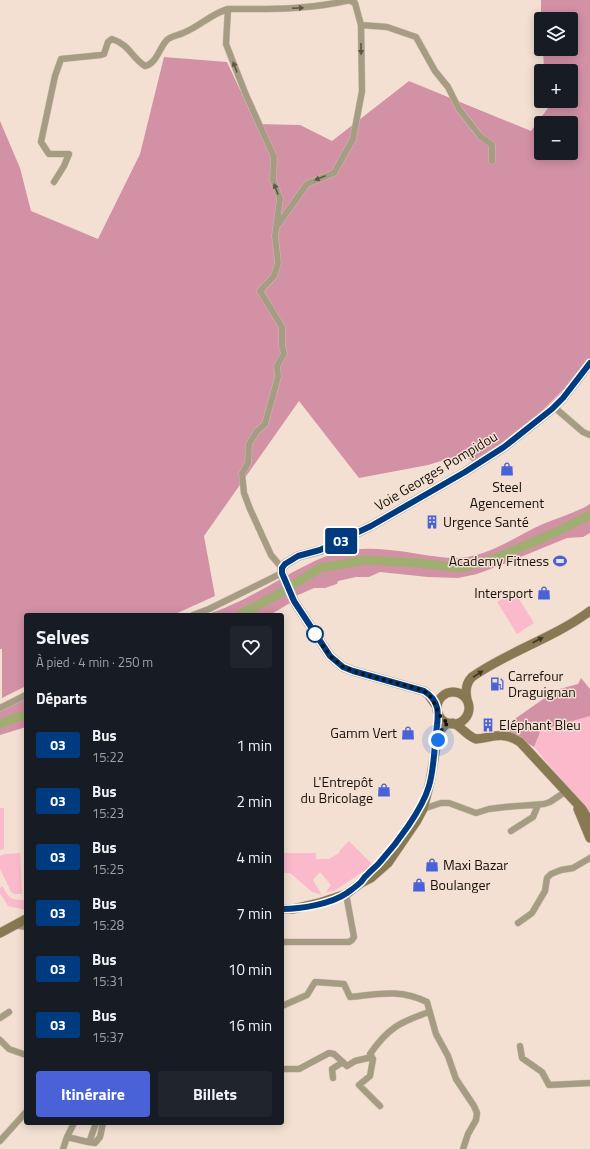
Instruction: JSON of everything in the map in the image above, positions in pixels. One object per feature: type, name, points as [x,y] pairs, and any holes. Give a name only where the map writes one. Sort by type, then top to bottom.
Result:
[{"type":"street","points":[[54,182],[64,166],[69,154],[49,154],[41,142],[54,76],[61,59],[104,54],[108,42],[112,39],[130,50],[139,62],[145,66],[148,65],[160,52],[164,43],[169,38],[184,33],[206,21],[218,11],[228,9],[281,9],[316,7],[350,0],[355,3],[361,25],[362,91],[353,139],[334,173],[307,184],[276,227]]},
{"type":"street","points":[[228,9],[226,44],[246,95],[274,157],[273,180],[280,199],[275,236],[278,263],[274,276],[260,291],[282,327],[282,346],[284,354],[277,366],[278,378],[265,424],[257,431],[249,444],[248,463],[242,474],[244,493],[250,509],[271,555],[282,573],[294,601],[330,656],[343,667],[359,673],[422,690],[428,694],[445,721],[460,727],[476,739],[504,735],[511,736],[532,753],[572,800],[582,809],[590,822]]},
{"type":"street","points":[[361,25],[387,27],[416,37],[435,71],[448,87],[459,109],[480,136],[492,145],[492,161]]},
{"type":"street","name":"Voie Georges Pompidou","points":[[282,573],[285,564],[298,556],[320,550],[371,526],[479,464],[509,444],[554,407],[563,398],[590,363]]},
{"type":"street","points":[[554,407],[583,432],[590,435]]},
{"type":"street","points":[[198,613],[282,573]]},
{"type":"street","points":[[469,735],[466,717],[469,709],[466,689],[467,684],[472,677],[576,621],[590,611]]},
{"type":"street","points":[[428,694],[445,694],[456,692],[467,699]]},
{"type":"street","points":[[436,747],[439,701],[445,694]]},
{"type":"street","points":[[0,708],[24,696]]},
{"type":"street","points":[[402,839],[416,822],[423,809],[441,730],[445,725],[461,721],[466,717]]},
{"type":"street","points":[[284,912],[320,903],[346,894],[360,883],[371,878],[393,856],[420,807],[429,786]]},
{"type":"street","points":[[423,809],[441,803],[449,803],[476,813],[500,808],[538,805],[550,802],[565,792]]},
{"type":"street","points":[[572,800],[579,811],[590,838]]},
{"type":"street","points":[[511,831],[533,817],[538,805]]},
{"type":"street","points":[[518,923],[532,913],[545,891],[546,878],[560,870],[573,868],[590,858]]},
{"type":"street","points":[[284,942],[349,942],[352,940],[354,937],[346,894]]},
{"type":"street","points":[[284,909],[293,909]]},
{"type":"street","points":[[0,933],[24,920]]},
{"type":"street","points":[[13,925],[24,927]]},
{"type":"street","points":[[284,1005],[307,995],[315,982],[344,984],[350,997],[378,993],[394,993],[419,998],[427,1002],[436,1034],[448,1056],[456,1079],[474,1106],[476,1113],[476,1120],[468,1134],[464,1149]]},
{"type":"street","points":[[0,1018],[9,1012]]},
{"type":"street","points":[[380,1106],[360,1085],[370,1076],[373,1059],[370,1054],[389,1030],[401,1023],[429,1012]]},
{"type":"street","points":[[0,1040],[9,1049],[24,1054]]},
{"type":"street","points":[[520,1046],[522,1058],[542,1072],[549,1085],[590,1083]]},
{"type":"street","points":[[284,1069],[299,1069],[332,1052],[347,1066],[355,1061],[372,1057]]},
{"type":"street","points":[[333,1078],[332,1069],[343,1062]]},
{"type":"street","points":[[0,1141],[24,1114]]},
{"type":"street","points":[[63,1149],[73,1125]]},
{"type":"street","points":[[88,1142],[95,1125]]},
{"type":"street","points":[[67,1137],[95,1143],[98,1140],[102,1125]]},
{"type":"shaded area","points":[[541,0],[590,0],[590,358],[567,386],[526,427],[507,442],[473,462],[464,454],[428,465],[359,478],[299,401],[204,536],[215,596],[177,613],[24,613],[24,687],[2,698],[2,649],[0,649],[0,121],[20,168],[31,211],[98,239],[140,154],[164,57],[227,62],[256,124],[300,125],[332,141],[409,81],[531,131],[534,127],[534,160],[578,160],[578,116],[542,116],[548,108],[578,108],[578,64],[544,64],[543,56],[578,56],[578,12],[541,12]]},
{"type":"shaded area","points":[[590,504],[590,533],[583,537],[567,538],[477,574],[458,578],[428,577],[380,572],[369,577],[356,577],[338,581],[337,584],[325,588],[314,588],[296,596],[290,603],[273,613],[212,613],[252,595],[308,564],[339,552],[381,549],[437,557],[463,558],[487,552],[543,524]]},
{"type":"shaded area","points":[[514,591],[534,623],[517,634],[497,602]]},
{"type":"shaded area","points":[[581,678],[590,689],[590,716],[541,730],[534,747],[508,732],[507,728],[509,723],[556,690],[578,684]]},
{"type":"shaded area","points":[[24,696],[24,728],[0,735],[0,708]]},
{"type":"shaded area","points":[[590,716],[590,815],[534,747],[541,730]]},
{"type":"shaded area","points":[[0,808],[4,808],[4,849],[0,850]]},
{"type":"shaded area","points":[[349,841],[373,865],[334,891],[326,892],[331,885],[320,872],[313,880],[322,895],[312,892],[290,873],[284,872],[284,853],[316,853],[316,859],[329,859],[339,853]]},
{"type":"shaded area","points":[[20,853],[22,894],[14,894],[11,892],[0,869],[0,856],[5,854]]},
{"type":"shaded area","points":[[2,886],[7,894],[13,899],[24,900],[24,910],[8,906],[0,893],[0,888]]},
{"type":"waterway","points":[[243,613],[277,595],[320,568],[366,560],[418,563],[461,568],[496,558],[554,533],[590,515]]},
{"type":"waterway","points":[[0,724],[24,715]]},
{"type":"bus line","name":"03","points":[[284,909],[293,909],[333,900],[346,894],[360,883],[366,875],[386,856],[420,807],[429,786],[436,747],[437,722],[439,714],[435,703],[424,691],[353,671],[343,667],[330,656],[294,601],[283,577],[282,568],[285,564],[298,556],[308,555],[371,526],[479,464],[504,447],[552,409],[563,398],[590,363]]},
{"type":"place","name":"Steel Agencement","points":[[507,469]]},
{"type":"place","name":"Urgence Santé","points":[[432,522]]},
{"type":"place","name":"Academy Fitness","points":[[560,561]]},
{"type":"place","name":"Intersport","points":[[544,593]]},
{"type":"place","name":"Carrefour Draguignan","points":[[497,684]]},
{"type":"place","name":"Eléphant Bleu","points":[[488,725]]},
{"type":"place","name":"Gamm Vert","points":[[408,733]]},
{"type":"place","name":"L'Entrepôt du Bricolage","points":[[384,790]]},
{"type":"place","name":"Maxi Bazar","points":[[432,865]]},
{"type":"place","name":"Boulanger","points":[[419,885]]},
{"type":"route","points":[[315,634],[330,656],[343,667],[359,673],[422,690],[428,694],[435,703],[441,718],[449,723],[441,730],[438,740]]}]
